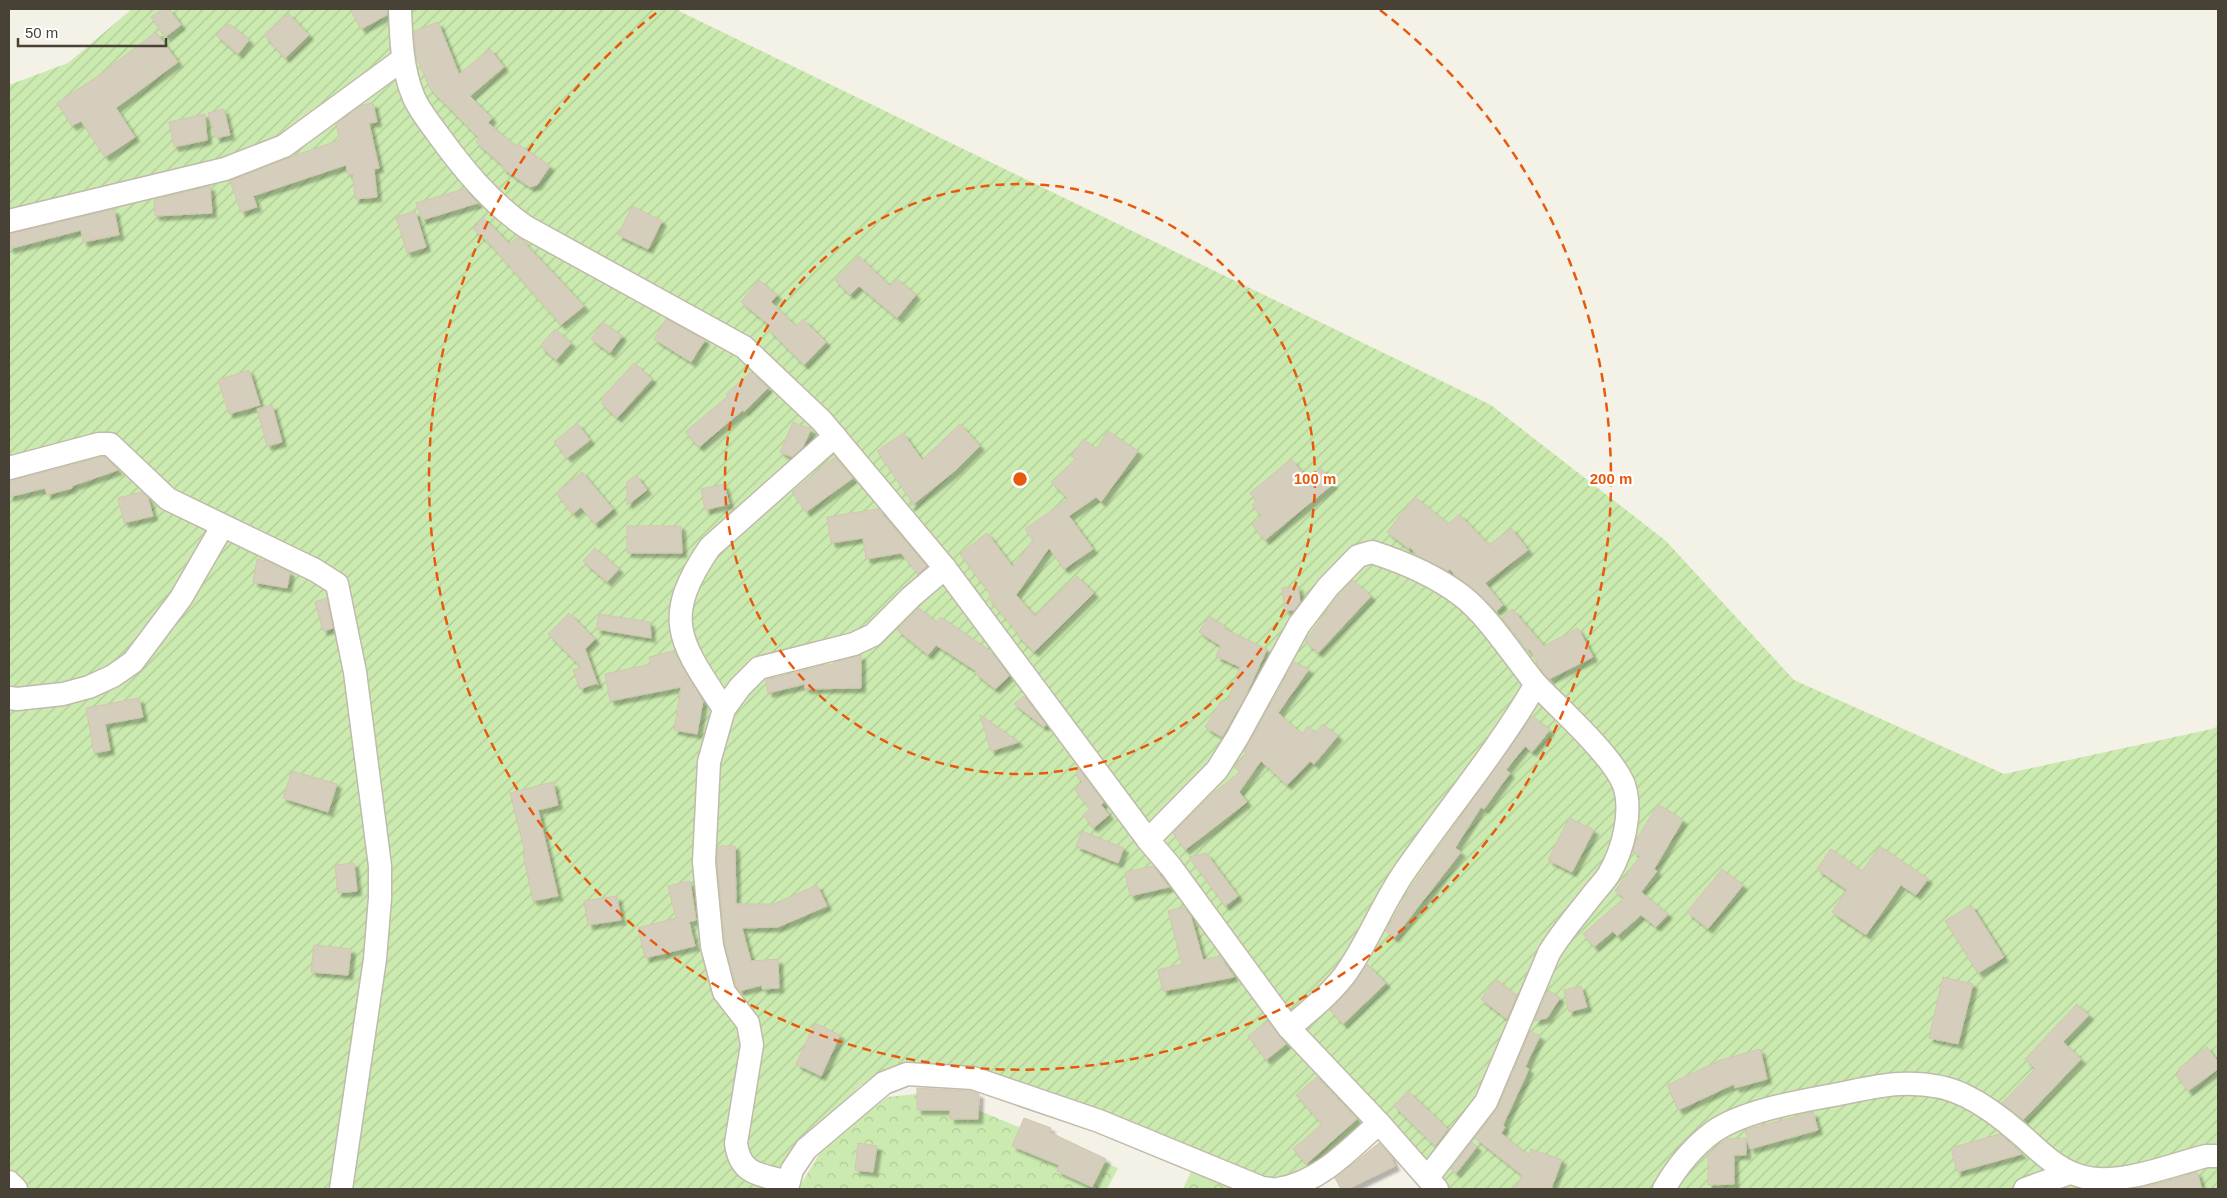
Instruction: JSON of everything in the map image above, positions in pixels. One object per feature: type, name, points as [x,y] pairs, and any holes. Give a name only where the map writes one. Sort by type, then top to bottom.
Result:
[{"type":"street","points":[[400,9],[403,59],[414,98],[455,158],[482,190],[507,214],[526,227],[744,347],[835,436],[945,568],[1148,840],[1171,867],[1289,1028],[1435,1185],[1486,1102],[1545,960],[1560,936],[1609,874],[1624,832],[1627,802],[1624,784],[1617,772],[1587,736],[1536,684],[1478,612],[1462,596],[1417,570],[1372,552],[1358,556],[1328,587],[1300,625],[1217,770],[1148,840]]},
{"type":"street","points":[[9,221],[226,169],[250,161],[284,146],[403,59]]},
{"type":"street","points":[[724,709],[691,659],[683,641],[682,600],[697,567],[710,547],[835,436]]},
{"type":"street","points":[[9,468],[99,444],[110,444],[168,499],[336,582],[355,672],[379,847],[380,898],[374,959],[342,1189]]},
{"type":"street","points":[[9,698],[17,699],[63,694],[89,687],[112,676],[134,662],[181,598],[222,527]]},
{"type":"street","points":[[945,568],[911,596],[873,636],[854,644],[759,668],[740,687],[724,709],[709,762],[704,862],[708,912],[715,955],[724,992],[748,1023],[752,1045],[736,1143],[740,1161],[746,1169],[787,1186],[798,1159],[806,1149],[884,1083],[899,1076],[915,1074],[961,1076],[984,1081],[1098,1121],[1262,1188],[1271,1189]]},
{"type":"street","points":[[1289,1028],[1323,1000],[1343,976],[1369,937],[1404,872],[1495,746],[1536,684]]},
{"type":"street","points":[[1664,1189],[1672,1174],[1696,1146],[1713,1132],[1730,1122],[1791,1103],[1899,1084],[1944,1088],[1965,1096],[2015,1130],[2057,1166],[2070,1173],[2102,1180],[2132,1175],[2206,1156],[2218,1156]]},
{"type":"street","points":[[1278,1189],[1298,1185],[1313,1178],[1351,1149],[1379,1123]]},
{"type":"street","points":[[2025,1189],[2070,1173]]},
{"type":"street","points":[[9,1182],[16,1189]]},
{"type":"green space","points":[[132,9],[680,9],[679,11],[1491,405],[1666,541],[1794,680],[2004,774],[2212,729],[2218,726],[2218,1189],[1434,1189],[1375,1115],[1300,1176],[1264,1184],[1097,1124],[898,1067],[860,1086],[796,1153],[784,1189],[9,1189],[9,85],[68,63]]},
{"type":"green space","points":[[934,1092],[1118,1168],[1107,1189],[798,1189],[826,1143],[888,1097]]},
{"type":"green space","points":[[1195,1163],[1268,1189],[1183,1189]]},
{"type":"building","points":[[163,9],[169,9],[181,25],[165,37],[151,17]]},
{"type":"building","points":[[350,9],[387,9],[387,15],[361,29]]},
{"type":"building","points":[[288,13],[309,35],[285,58],[264,35]]},
{"type":"building","points":[[438,22],[459,74],[490,49],[504,67],[470,96],[492,118],[488,123],[516,146],[518,144],[550,166],[537,185],[530,187],[502,168],[503,166],[476,142],[479,138],[430,89],[416,56],[414,31]]},
{"type":"building","points":[[225,25],[231,25],[249,40],[238,54],[216,35]]},
{"type":"building","points":[[156,32],[178,62],[116,108],[135,137],[105,157],[81,121],[72,126],[57,103],[95,78]]},
{"type":"building","points":[[373,103],[377,122],[369,123],[379,168],[374,169],[377,197],[355,199],[353,174],[348,175],[346,165],[253,196],[257,207],[241,212],[230,181],[340,140],[336,124],[362,105]]},
{"type":"building","points":[[224,109],[230,135],[216,138],[208,113]]},
{"type":"building","points":[[205,114],[207,140],[174,147],[169,122]]},
{"type":"building","points":[[210,186],[212,213],[155,216],[154,200]]},
{"type":"building","points":[[464,189],[478,203],[422,220],[416,203]]},
{"type":"building","points":[[632,206],[662,221],[648,249],[618,235]]},
{"type":"building","points":[[114,209],[119,235],[83,242],[81,230],[9,249],[9,234]]},
{"type":"building","points":[[415,211],[426,247],[407,253],[396,217]]},
{"type":"building","points":[[483,217],[510,244],[517,237],[522,240],[584,306],[561,325],[489,243],[473,229]]},
{"type":"building","points":[[859,256],[890,286],[896,278],[916,295],[897,318],[859,286],[850,295],[835,280]]},
{"type":"building","points":[[759,280],[777,295],[771,302],[796,326],[803,319],[826,342],[804,365],[767,328],[769,325],[741,302]]},
{"type":"building","points":[[666,319],[705,340],[691,362],[654,339]]},
{"type":"building","points":[[603,322],[622,336],[610,353],[591,339]]},
{"type":"building","points":[[555,329],[571,343],[556,360],[540,346]]},
{"type":"building","points":[[634,363],[652,379],[617,418],[602,404],[602,398]]},
{"type":"building","points":[[249,370],[260,405],[229,414],[218,380]]},
{"type":"building","points":[[751,372],[768,388],[744,412],[743,410],[699,447],[685,432],[728,396],[726,394]]},
{"type":"building","points":[[272,405],[282,442],[267,446],[257,409]]},
{"type":"building","points":[[793,422],[811,429],[803,447],[792,457],[780,452]]},
{"type":"building","points":[[577,423],[590,440],[567,458],[554,442]]},
{"type":"building","points":[[960,424],[980,446],[956,470],[911,506],[909,504],[913,503],[877,451],[903,433],[922,460]]},
{"type":"building","points":[[1108,431],[1138,451],[1101,502],[1096,497],[1069,516],[1093,549],[1064,569],[1049,548],[1016,595],[1035,616],[1077,576],[1094,593],[1034,652],[1016,634],[1018,633],[988,598],[991,595],[960,554],[987,533],[1013,567],[1033,540],[1025,529],[1068,499],[1051,482],[1075,459],[1071,456],[1083,439],[1096,449]]},
{"type":"building","points":[[105,457],[118,470],[72,486],[72,488],[47,495],[45,488],[9,497],[9,481]]},
{"type":"building","points":[[835,457],[853,478],[806,512],[792,492]]},
{"type":"building","points":[[1291,459],[1308,479],[1321,468],[1333,484],[1265,540],[1252,525],[1262,517],[1252,505],[1256,501],[1250,493]]},
{"type":"building","points":[[582,472],[613,509],[595,524],[581,507],[573,514],[556,493]]},
{"type":"building","points":[[636,475],[647,490],[627,505],[627,482]]},
{"type":"building","points":[[724,484],[729,504],[705,510],[701,489]]},
{"type":"building","points":[[142,492],[148,498],[153,516],[124,523],[118,498]]},
{"type":"building","points":[[1415,497],[1449,524],[1459,514],[1489,545],[1511,528],[1528,550],[1485,583],[1503,605],[1496,611],[1450,569],[1448,571],[1418,556],[1410,547],[1409,549],[1387,532]]},
{"type":"building","points":[[878,509],[927,566],[918,574],[901,553],[866,559],[863,538],[831,543],[827,517]]},
{"type":"building","points":[[627,526],[681,526],[682,553],[627,553]]},
{"type":"building","points":[[595,548],[619,569],[607,582],[583,561]]},
{"type":"building","points":[[257,559],[290,572],[287,588],[253,582]]},
{"type":"building","points":[[1353,580],[1371,596],[1318,653],[1305,641],[1338,596]]},
{"type":"building","points":[[1298,586],[1300,602],[1294,610],[1285,611],[1282,588]]},
{"type":"building","points":[[327,598],[333,628],[323,631],[315,602]]},
{"type":"building","points":[[919,608],[937,622],[941,617],[983,646],[994,655],[1009,676],[995,689],[975,673],[976,671],[936,645],[928,655],[897,630]]},
{"type":"building","points":[[1512,609],[1544,646],[1578,628],[1593,657],[1549,679],[1539,667],[1530,649],[1528,651],[1502,618]]},
{"type":"building","points":[[569,613],[595,639],[585,649],[598,685],[597,683],[580,689],[573,670],[581,667],[548,634]]},
{"type":"building","points":[[599,614],[650,622],[651,638],[596,629]]},
{"type":"building","points":[[1209,616],[1226,627],[1225,629],[1267,649],[1245,697],[1222,737],[1205,727],[1222,700],[1227,703],[1240,667],[1216,656],[1221,646],[1199,632]]},
{"type":"building","points":[[674,651],[703,701],[697,734],[674,730],[681,687],[610,701],[605,674],[651,664],[649,657]]},
{"type":"building","points":[[861,655],[861,688],[805,689],[805,684],[768,693],[766,680],[825,665],[833,665],[833,663]]},
{"type":"building","points":[[1294,662],[1309,669],[1278,713],[1302,734],[1308,726],[1315,733],[1323,724],[1338,736],[1314,764],[1310,761],[1287,785],[1261,761],[1239,792],[1247,802],[1185,850],[1173,833],[1211,795],[1240,772],[1235,768],[1246,753],[1244,752]]},
{"type":"building","points":[[1024,696],[1046,725],[1044,727],[1014,704]]},
{"type":"building","points":[[139,698],[143,717],[105,724],[110,750],[94,753],[86,708]]},
{"type":"building","points":[[980,715],[1019,742],[991,751]]},
{"type":"building","points":[[1532,716],[1550,730],[1532,752],[1525,746],[1506,770],[1510,773],[1484,809],[1481,807],[1455,848],[1461,852],[1394,938],[1386,931],[1408,891]]},
{"type":"building","points":[[1079,769],[1104,802],[1101,805],[1109,815],[1093,828],[1083,815],[1090,809],[1075,790],[1082,782],[1075,774]]},
{"type":"building","points":[[292,771],[337,784],[328,812],[283,798]]},
{"type":"building","points":[[553,782],[558,805],[538,810],[558,896],[533,901],[523,853],[525,852],[510,793]]},
{"type":"building","points":[[1658,804],[1683,820],[1654,869],[1657,871],[1641,892],[1668,914],[1656,927],[1641,915],[1617,936],[1613,931],[1594,947],[1583,934],[1624,898],[1615,891],[1640,856],[1633,852],[1636,840]]},
{"type":"building","points":[[1569,818],[1594,830],[1572,872],[1548,860]]},
{"type":"building","points":[[1082,831],[1124,848],[1118,863],[1076,846]]},
{"type":"building","points":[[718,846],[735,846],[736,904],[774,904],[817,885],[827,906],[778,927],[742,928],[751,961],[778,959],[779,988],[762,989],[762,985],[740,991],[736,986],[725,944],[717,862]]},
{"type":"building","points":[[1880,846],[1928,879],[1916,895],[1901,885],[1866,935],[1832,912],[1847,890],[1817,869],[1831,849],[1862,871]]},
{"type":"building","points":[[1206,853],[1238,896],[1225,906],[1189,857]]},
{"type":"building","points":[[354,863],[357,891],[338,893],[335,865]]},
{"type":"building","points":[[1153,866],[1169,887],[1130,896],[1125,872]]},
{"type":"building","points":[[1722,869],[1743,885],[1708,929],[1687,912]]},
{"type":"building","points":[[690,881],[696,920],[689,922],[695,946],[645,958],[638,928],[676,918],[668,886]]},
{"type":"building","points":[[617,896],[621,920],[588,925],[584,901]]},
{"type":"building","points":[[1971,905],[2004,957],[1978,973],[1945,921]]},
{"type":"building","points":[[1184,907],[1191,917],[1203,960],[1220,956],[1234,977],[1163,991],[1158,970],[1182,964],[1168,911]]},
{"type":"building","points":[[314,945],[351,949],[348,975],[311,972]]},
{"type":"building","points":[[1367,964],[1386,983],[1343,1024],[1330,1010],[1354,984]]},
{"type":"building","points":[[1943,977],[1973,984],[1958,1044],[1929,1038]]},
{"type":"building","points":[[1496,979],[1517,996],[1507,1019],[1481,999]]},
{"type":"building","points":[[1581,986],[1587,1007],[1569,1012],[1564,990]]},
{"type":"building","points":[[1548,990],[1560,998],[1547,1018],[1534,1021]]},
{"type":"building","points":[[2077,1004],[2089,1015],[2063,1042],[2081,1059],[2023,1120],[2002,1103],[2035,1069],[2025,1059]]},
{"type":"building","points":[[1268,1021],[1286,1044],[1266,1060],[1248,1036]]},
{"type":"building","points":[[815,1023],[840,1035],[821,1076],[796,1064]]},
{"type":"building","points":[[1530,1031],[1540,1036],[1525,1067],[1529,1069],[1501,1133],[1529,1156],[1531,1149],[1562,1160],[1551,1189],[1514,1189],[1523,1176],[1475,1138],[1498,1107]]},
{"type":"building","points":[[2207,1047],[2218,1062],[2218,1069],[2188,1091],[2176,1075],[2180,1071],[2178,1069]]},
{"type":"building","points":[[1760,1049],[1767,1079],[1735,1088],[1734,1084],[1678,1110],[1667,1085],[1721,1060]]},
{"type":"building","points":[[1317,1077],[1357,1119],[1306,1164],[1293,1149],[1322,1124],[1296,1095]]},
{"type":"building","points":[[917,1088],[970,1091],[979,1094],[978,1119],[950,1119],[950,1110],[917,1110]]},
{"type":"building","points":[[1408,1091],[1448,1129],[1435,1146],[1394,1106]]},
{"type":"building","points":[[1813,1112],[1818,1130],[1750,1149],[1745,1130]]},
{"type":"building","points":[[1024,1118],[1051,1128],[1049,1132],[1106,1159],[1092,1187],[1057,1171],[1059,1165],[1012,1146]]},
{"type":"building","points":[[2000,1134],[2022,1154],[1957,1172],[1951,1148]]},
{"type":"building","points":[[1746,1138],[1746,1155],[1734,1155],[1734,1184],[1708,1185],[1708,1154],[1727,1139]]},
{"type":"building","points":[[1472,1142],[1477,1147],[1456,1173],[1451,1169]]},
{"type":"building","points":[[858,1143],[877,1146],[873,1172],[855,1170]]},
{"type":"building","points":[[1379,1143],[1390,1155],[1395,1166],[1348,1189],[1341,1189],[1335,1178]]},
{"type":"building","points":[[2197,1172],[2202,1189],[2133,1189],[2165,1182]]}]
